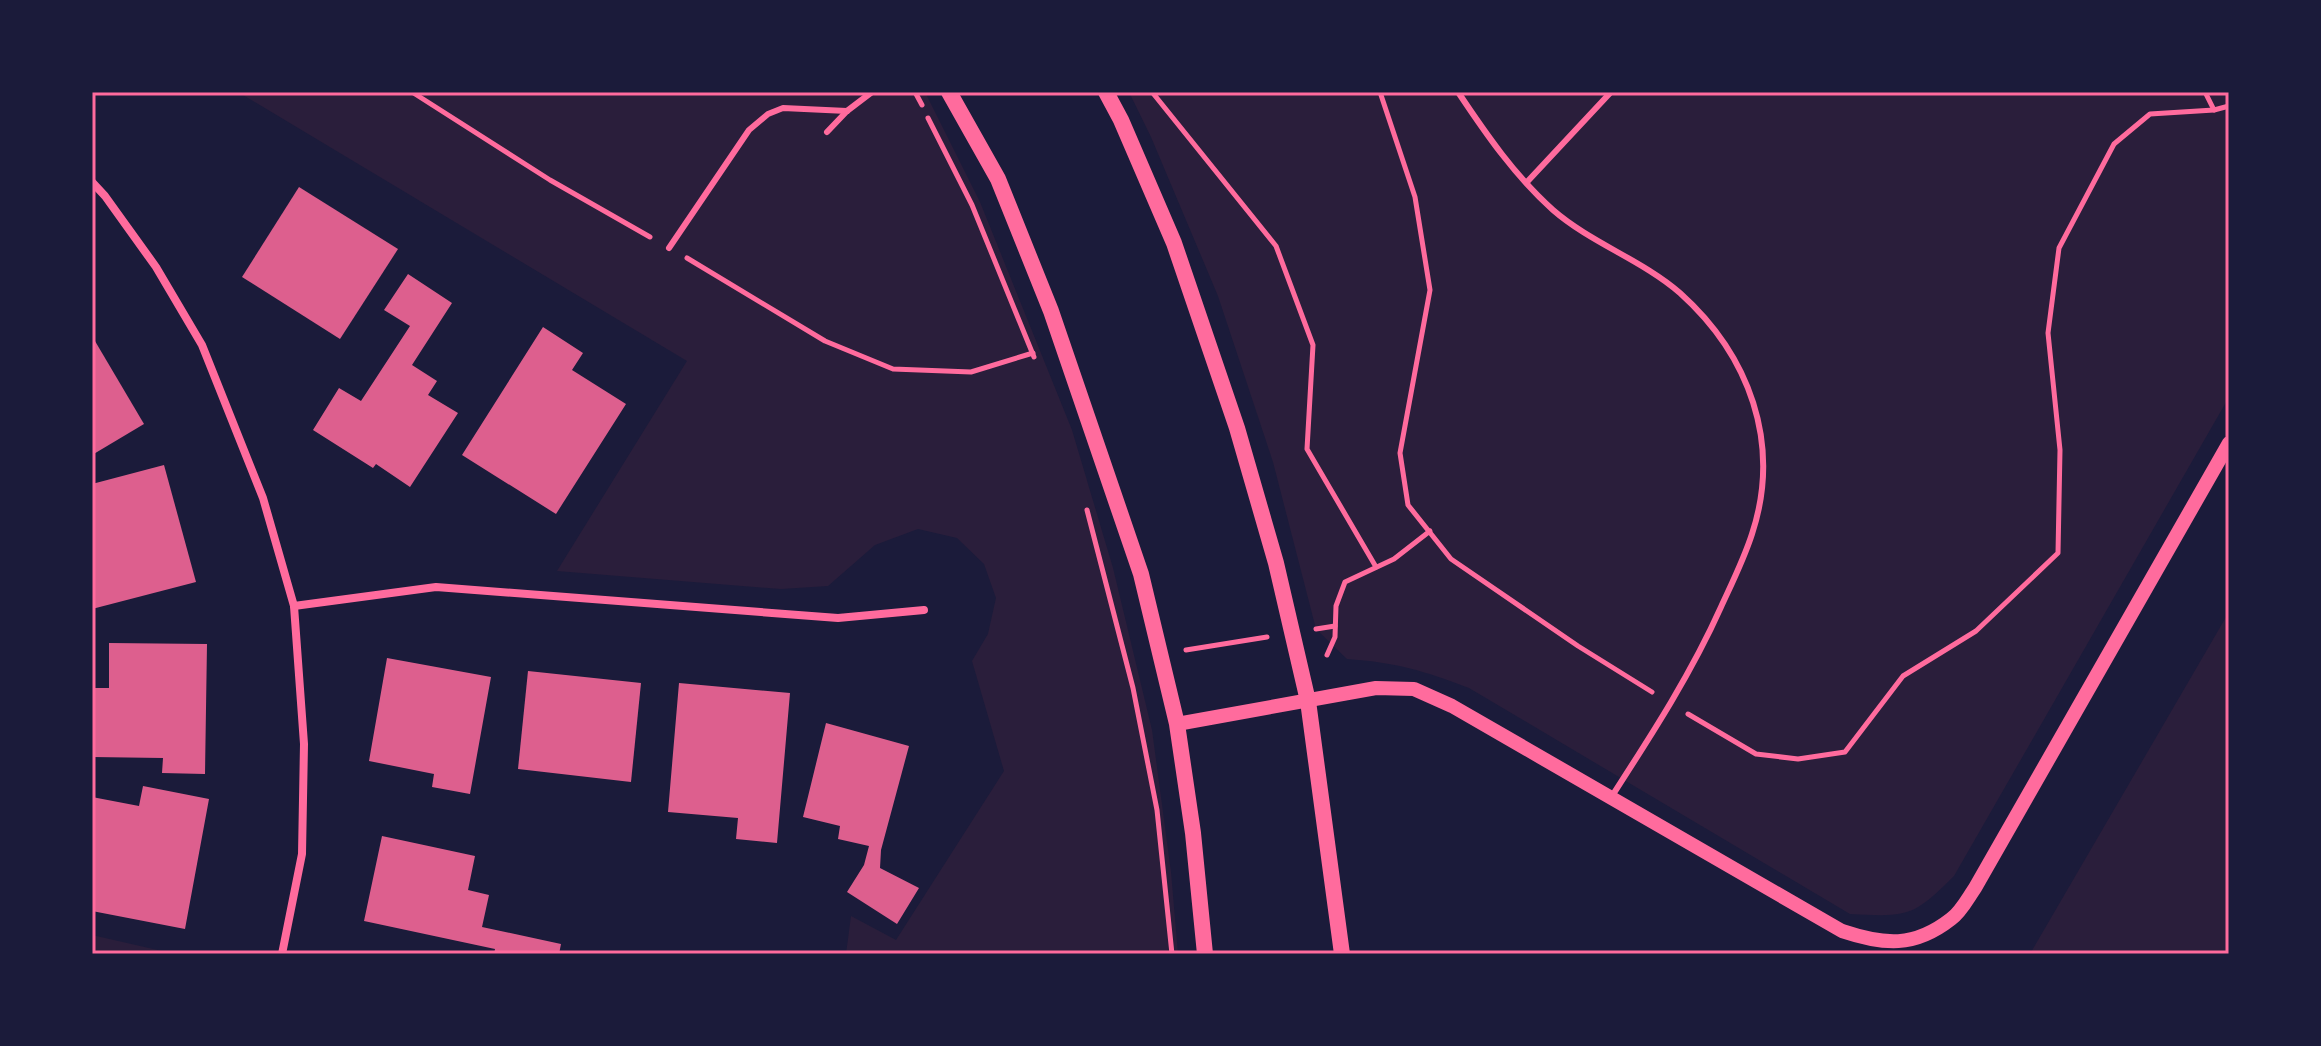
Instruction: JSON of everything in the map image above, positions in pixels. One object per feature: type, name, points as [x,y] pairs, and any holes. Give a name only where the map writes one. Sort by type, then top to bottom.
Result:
[{"type":"main road","points":[[949,92],[998,179],[1051,311],[1141,574],[1177,724],[1193,833],[1205,954]]},
{"type":"main road","points":[[1106,92],[1179,257],[1237,428],[1276,563],[1308,701],[1342,954]]},
{"type":"street","points":[[92,182],[156,267],[202,345],[263,498],[294,606],[304,744],[302,854],[282,954]]},
{"type":"street","points":[[1177,724],[1376,688],[1414,689],[1452,706],[1842,931],[1877,942],[1905,942],[1953,918],[1975,888],[2229,443]]},
{"type":"street","points":[[294,606],[436,587],[838,618],[924,610]]},
{"type":"lane","points":[[827,132],[847,111],[872,92]]},
{"type":"lane","points":[[1458,92],[1496,150],[1554,211],[1678,292],[1710,324],[1738,364],[1752,396],[1761,435],[1761,487],[1753,531],[1739,567],[1709,634],[1672,704],[1611,796]]},
{"type":"lane","points":[[1527,182],[1611,92]]},
{"type":"lane","points":[[669,248],[749,130],[768,114],[783,108],[847,111]]},
{"type":"path","points":[[412,92],[550,180],[825,341],[893,369],[971,372],[1062,346]]},
{"type":"path","points":[[915,92],[972,205],[1038,367]]},
{"type":"path","points":[[1152,92],[1276,246],[1313,345],[1307,449],[1376,567]]},
{"type":"path","points":[[2205,92],[2214,110]]},
{"type":"path","points":[[1085,505],[1127,663],[1157,810],[1172,954]]},
{"type":"path","points":[[1308,701],[1335,637],[1336,606],[1345,582],[1394,559],[1430,531]]},
{"type":"path","points":[[1127,663],[1160,654],[1335,626]]},
{"type":"shaded area","points":[[238,92],[925,92],[980,202],[1072,430],[1113,568],[1152,730],[1171,872],[1178,954],[846,954],[851,916],[896,940],[1004,771],[972,661],[988,634],[996,598],[984,564],[957,538],[918,529],[875,545],[828,586],[781,589],[557,571],[687,361]]},
{"type":"shaded area","points":[[1129,92],[2229,92],[2229,397],[1954,876],[1929,900],[1908,912],[1850,914],[1469,688],[1409,668],[1347,659],[1316,629],[1273,462],[1218,296]]},
{"type":"shaded area","points":[[2229,612],[2229,954],[2030,954]]},
{"type":"shaded area","points":[[92,935],[175,954],[92,954]]},
{"type":"building","points":[[299,187],[398,249],[340,339],[242,277]]},
{"type":"building","points":[[408,274],[452,303],[412,365],[437,381],[428,395],[458,413],[410,487],[376,464],[373,468],[313,430],[339,388],[361,401],[410,326],[384,310]]},
{"type":"building","points":[[543,327],[583,353],[572,370],[626,404],[556,514],[462,455]]},
{"type":"building","points":[[92,336],[144,424],[92,455]]},
{"type":"building","points":[[164,465],[196,582],[92,609],[92,484]]},
{"type":"building","points":[[109,643],[207,644],[205,774],[162,773],[163,758],[92,757],[92,688],[109,688]]},
{"type":"building","points":[[387,658],[491,677],[470,794],[432,787],[434,774],[369,761]]},
{"type":"building","points":[[528,671],[641,683],[631,782],[518,769]]},
{"type":"building","points":[[679,683],[790,693],[777,843],[736,839],[738,818],[668,812]]},
{"type":"building","points":[[826,723],[909,746],[881,850],[880,868],[919,888],[897,924],[847,892],[864,865],[869,846],[838,839],[840,826],[803,817]]},
{"type":"building","points":[[143,786],[209,799],[185,929],[92,911],[92,797],[139,806]]},
{"type":"building","points":[[382,836],[475,856],[468,890],[489,895],[482,927],[561,944],[559,954],[494,954],[495,949],[364,921]]}]
